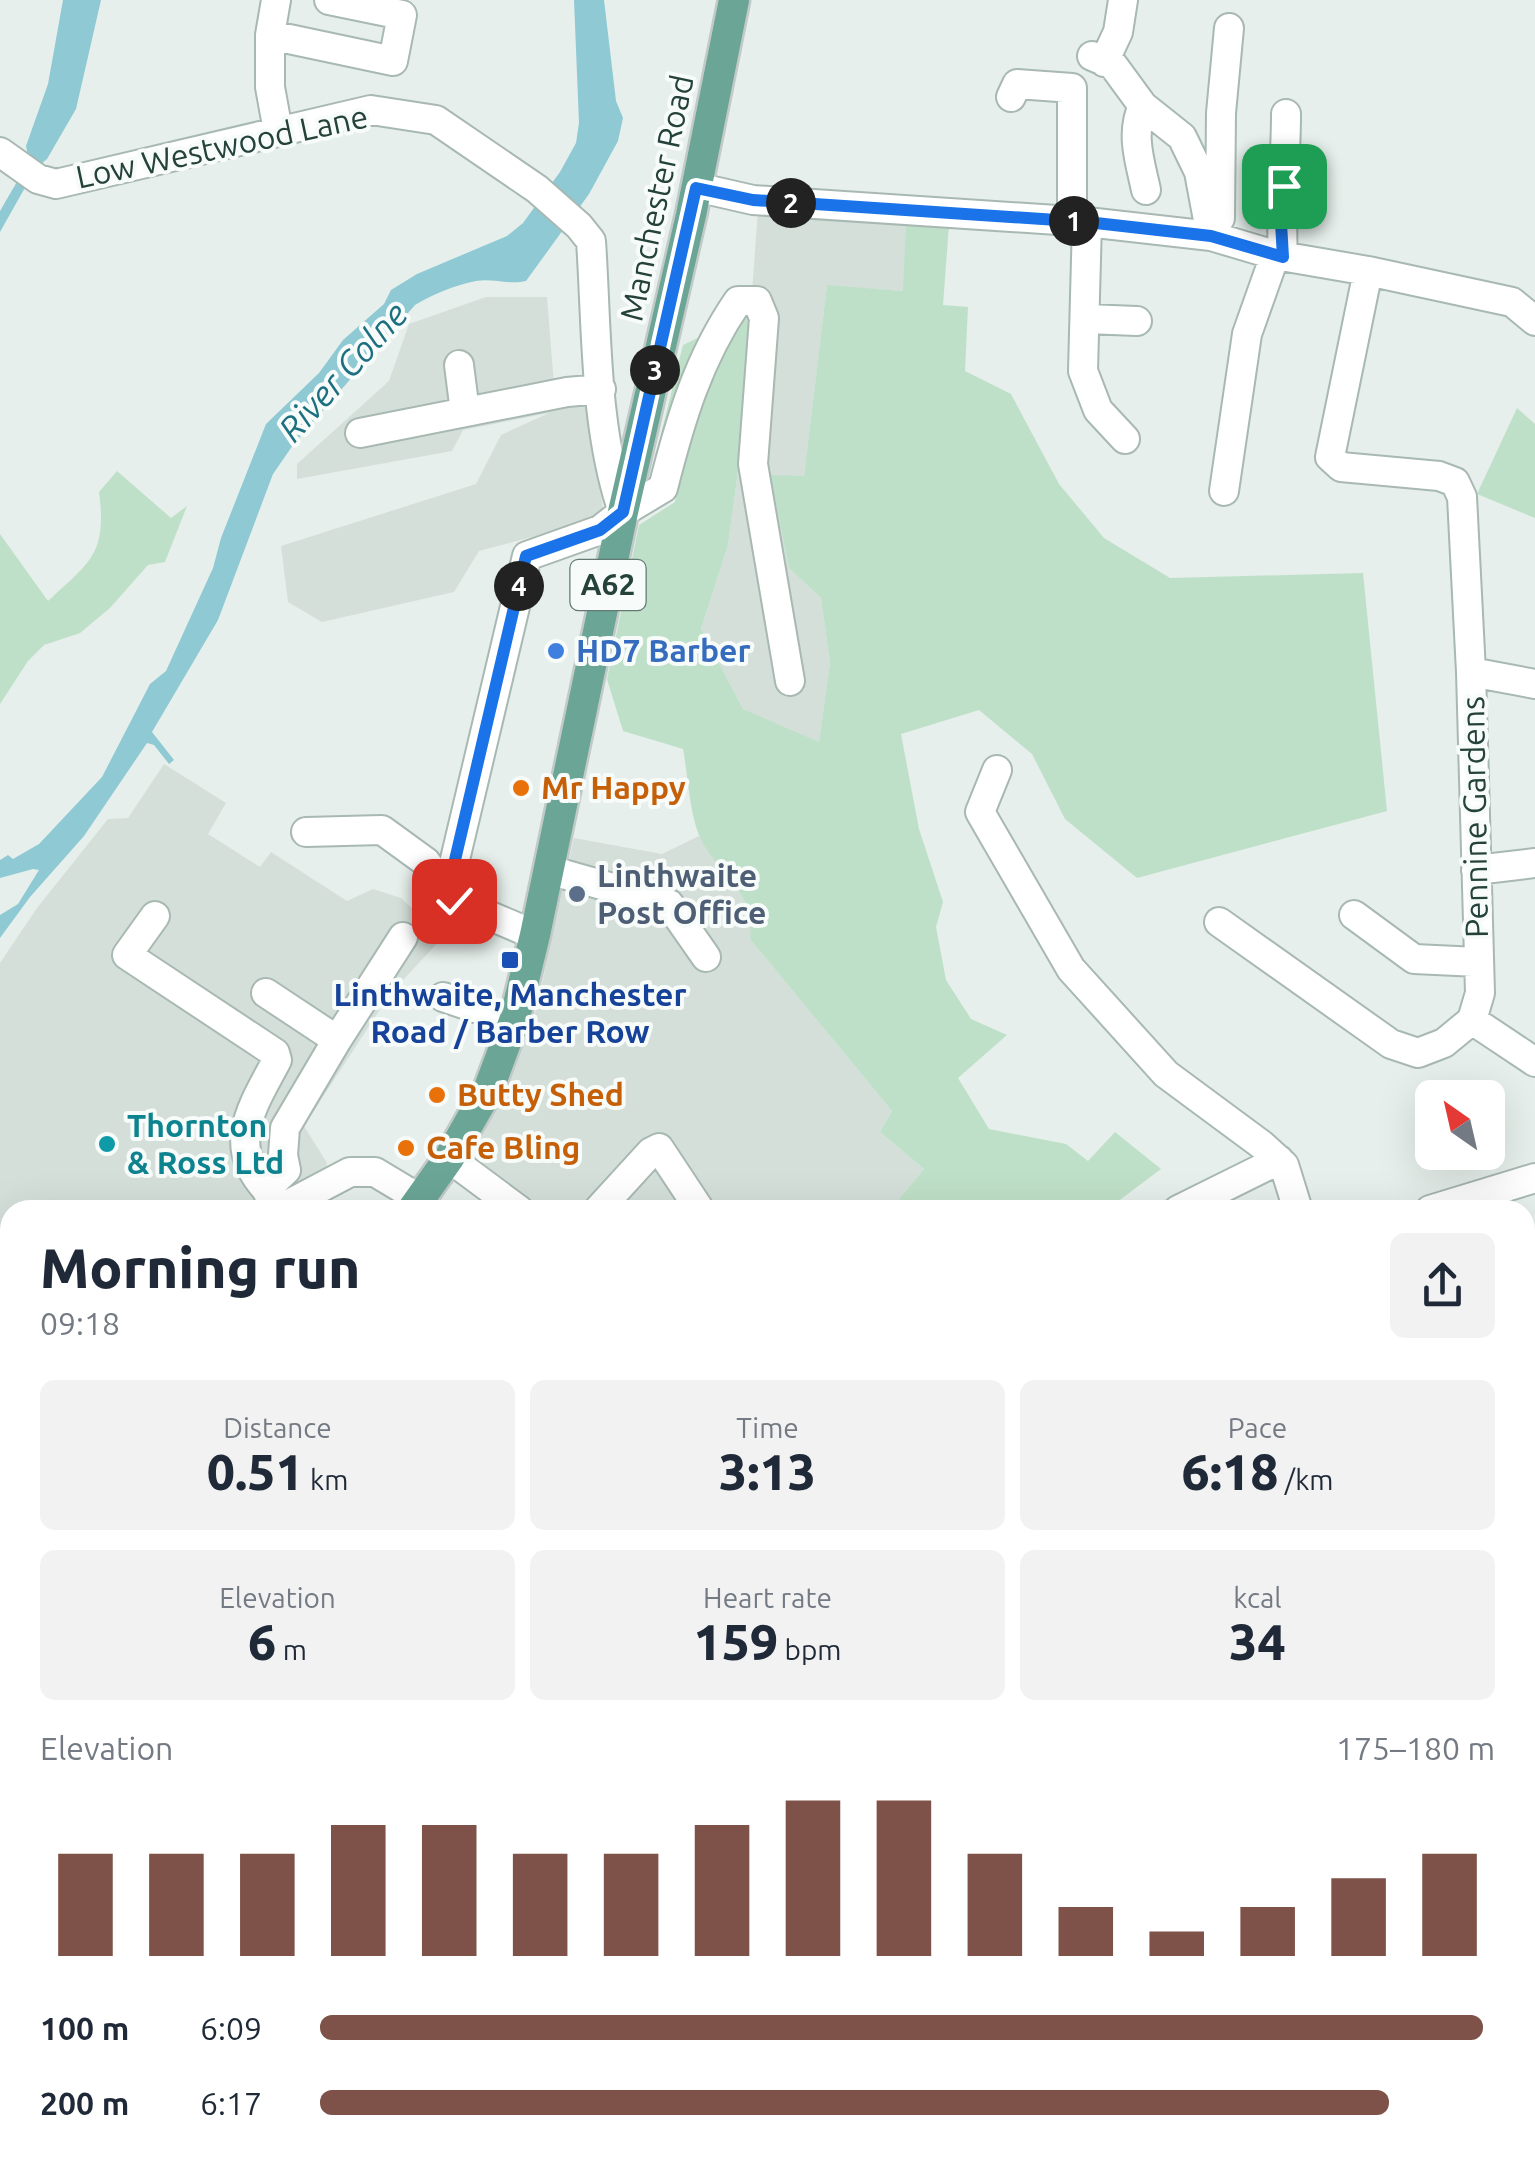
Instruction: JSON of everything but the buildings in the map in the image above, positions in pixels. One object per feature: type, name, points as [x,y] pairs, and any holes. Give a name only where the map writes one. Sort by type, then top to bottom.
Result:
[{"type":"main road","name":"Manchester Road","points":[[419,1200],[449,1158],[489,1088],[514,1021],[536,935],[734,0]]},
{"type":"street","points":[[276,0],[270,36],[270,88],[278,131]]},
{"type":"street","points":[[270,36],[394,62],[406,8],[329,0]]},
{"type":"street","points":[[1123,0],[1118,32],[1098,59],[1113,66],[1143,106],[1182,137],[1199,172],[1216,238]]},
{"type":"street","points":[[1216,238],[1229,28]]},
{"type":"street","points":[[1011,96],[1018,84],[1072,88],[1086,319],[1084,371],[1098,410],[1125,440]]},
{"type":"street","points":[[1143,106],[1136,120],[1137,152],[1146,190]]},
{"type":"street","name":"Low Westwood Lane","points":[[18,166],[56,184],[370,110],[436,120],[537,189],[591,240],[601,389]]},
{"type":"street","points":[[1224,491],[1247,334],[1279,256],[1280,206],[1286,175],[1286,114]]},
{"type":"street","points":[[696,188],[753,200],[1079,222],[1216,238],[1279,256],[1512,302],[1535,321]]},
{"type":"street","name":"Pennine Gardens","points":[[1368,271],[1330,457],[1341,467],[1440,476],[1455,482],[1462,497],[1480,994],[1472,1020]]},
{"type":"street","points":[[448,890],[526,556],[600,530],[663,488],[680,416],[700,368],[738,301],[756,301],[764,318],[753,464],[790,681]]},
{"type":"street","points":[[1086,319],[1137,321]]},
{"type":"street","points":[[459,364],[465,412]]},
{"type":"street","points":[[360,433],[567,392],[601,389],[612,480],[623,512]]},
{"type":"street","points":[[1471,672],[1535,684]]},
{"type":"street","points":[[997,770],[980,812],[1071,969],[1166,1074],[1284,1165],[1295,1200]]},
{"type":"street","points":[[306,832],[382,830],[426,862],[454,901],[536,935]]},
{"type":"street","points":[[1476,870],[1535,864]]},
{"type":"street","points":[[549,870],[669,904],[706,958]]},
{"type":"street","points":[[155,916],[127,955],[275,1053],[278,1060],[252,1108],[245,1134],[245,1157],[271,1200]]},
{"type":"street","name":"Pennine Gardens","points":[[1354,916],[1414,959],[1478,962]]},
{"type":"street","points":[[1219,922],[1391,1044],[1418,1053],[1444,1043],[1472,1020],[1535,1062]]},
{"type":"street","points":[[274,1200],[286,1170],[285,1128],[404,937]]},
{"type":"street","points":[[266,994],[337,1040]]},
{"type":"street","points":[[443,997],[514,1021]]},
{"type":"street","points":[[607,1200],[659,1148],[693,1200]]},
{"type":"street","points":[[449,1158],[506,1200]]},
{"type":"street","points":[[1198,1200],[1279,1160]]},
{"type":"street","points":[[280,1200],[350,1172],[374,1172],[411,1200]]},
{"type":"street","points":[[1463,1200],[1535,1178]]},
{"type":"shaded area","points":[[758,210],[906,221],[904,291],[827,286],[804,477],[771,476],[789,568],[821,598],[830,663],[819,743],[743,709],[701,629],[728,545],[740,456]]},
{"type":"shaded area","points":[[486,297],[547,297],[556,410],[589,399],[604,518],[479,551],[454,592],[322,622],[288,602],[281,546],[476,484],[501,435],[549,413],[463,430],[452,451],[297,479],[297,464],[389,381],[409,324]]},
{"type":"shaded area","points":[[164,764],[226,803],[208,834],[260,867],[271,852],[347,901],[373,889],[401,898],[443,937],[390,994],[304,1126],[327,1163],[321,1200],[0,1200],[0,963],[37,908],[108,819],[128,818]]},
{"type":"shaded area","points":[[699,836],[742,893],[752,927],[750,939],[892,1111],[880,1132],[924,1169],[898,1200],[525,1200],[474,1153],[536,1010],[574,838],[662,854]]},
{"type":"green space","points":[[906,221],[949,225],[943,305],[968,307],[965,371],[1011,394],[1059,484],[1104,538],[1170,578],[1363,573],[1387,811],[1137,878],[1065,819],[1032,754],[979,710],[901,734],[919,829],[943,902],[936,927],[946,980],[971,1019],[1007,1035],[958,1078],[989,1129],[1066,1144],[1088,1161],[1115,1132],[1161,1169],[1120,1200],[898,1200],[924,1169],[880,1132],[892,1111],[750,939],[750,921],[741,894],[699,835],[683,749],[623,731],[607,679],[639,525],[675,502],[687,441],[661,434],[683,345],[752,312],[728,545],[701,629],[743,709],[819,742],[830,663],[821,598],[789,568],[770,475],[804,476],[827,285],[903,291]]},
{"type":"green space","points":[[1517,408],[1535,424],[1535,518],[1477,494]]},
{"type":"green space","points":[[117,471],[171,518],[187,506],[165,562],[148,565],[110,608],[80,633],[44,645],[28,661],[0,704],[0,534],[48,601],[93,555],[100,530],[99,492]]},
{"type":"water","points":[[63,0],[101,0],[76,109],[47,159],[36,168],[0,232],[0,211],[29,161],[26,146],[48,84]]},
{"type":"water","name":"River Colne","points":[[574,0],[604,0],[616,101],[623,118],[618,141],[589,194],[526,281],[476,281],[444,290],[415,305],[293,445],[273,474],[218,620],[152,732],[174,760],[169,764],[154,745],[147,743],[84,836],[0,938],[0,915],[18,904],[39,870],[0,878],[0,860],[8,855],[13,859],[39,844],[102,777],[150,684],[166,671],[213,568],[266,424],[319,373],[343,340],[384,304],[391,290],[417,274],[507,236],[523,223],[560,172],[576,143],[579,123]]},
{"type":"place","name":"HD7 Barber","points":[[556,651]]},
{"type":"place","name":"Mr Happy","points":[[521,788]]},
{"type":"place","name":"Linthwaite Post Office","points":[[577,894]]},
{"type":"place","name":"Linthwaite, Manchester Road / Barber Row","points":[[510,960]]},
{"type":"place","name":"Butty Shed","points":[[437,1095]]},
{"type":"place","name":"Thornton & Ross Ltd","points":[[107,1144]]},
{"type":"place","name":"Cafe Bling","points":[[406,1148]]},
{"type":"route","points":[[454,901],[448,890],[526,556],[600,530],[623,512],[696,188],[753,200],[1087,222],[1211,236],[1283,257],[1280,206],[1284,186]]}]
